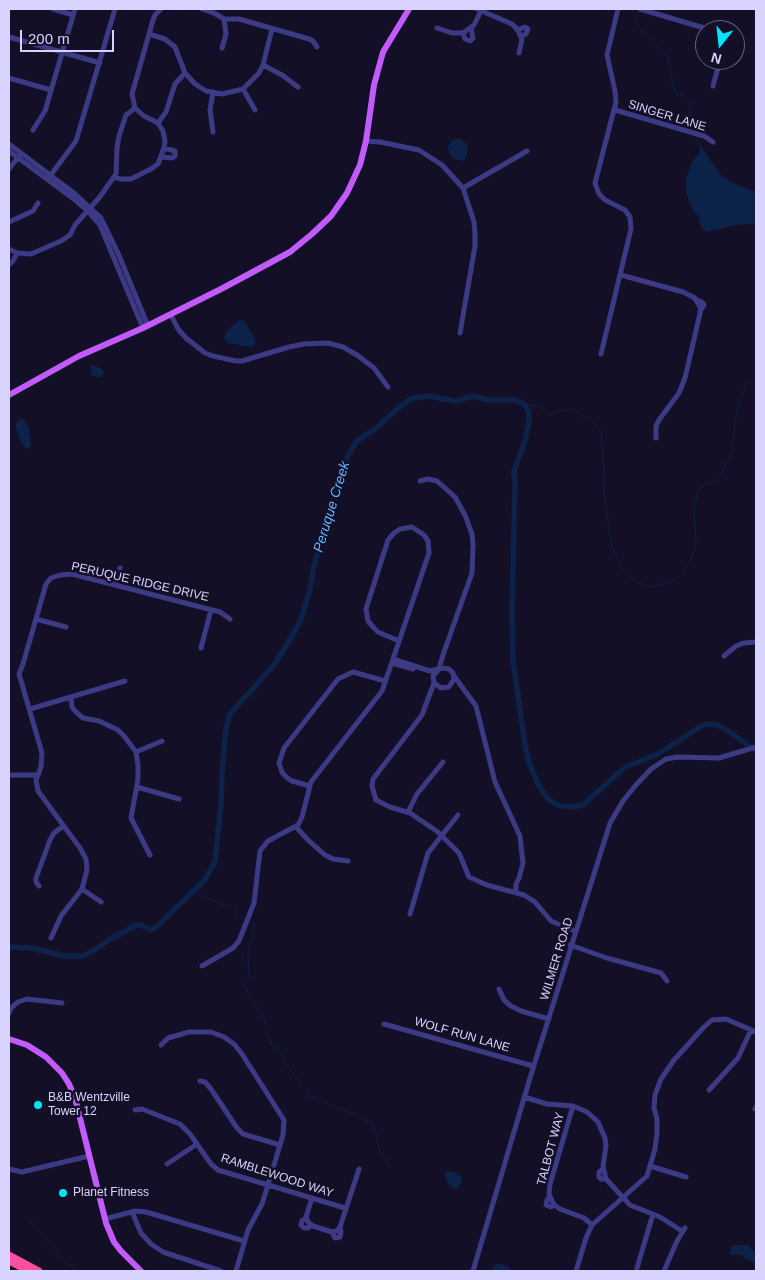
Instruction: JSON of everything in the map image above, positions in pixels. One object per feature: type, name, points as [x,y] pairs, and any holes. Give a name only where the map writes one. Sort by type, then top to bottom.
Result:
[{"type":"highway","points":[[9,1253],[29,1269]]},
{"type":"highway","points":[[9,1261],[40,1271]]},
{"type":"main road","points":[[9,395],[79,356],[171,315],[290,252],[331,216],[347,193],[360,165],[366,141],[374,85],[383,52],[409,9]]},
{"type":"main road","points":[[9,1039],[27,1045],[46,1057],[62,1073],[75,1098],[105,1219],[114,1242],[126,1258],[141,1271]]},
{"type":"street","points":[[33,130],[45,111],[74,12],[53,9]]},
{"type":"street","points":[[49,177],[76,141],[115,9]]},
{"type":"street","points":[[114,177],[127,180],[139,176],[156,166],[162,156],[165,135],[158,123],[144,116],[135,108],[132,94],[155,15],[161,9]]},
{"type":"street","points":[[202,9],[214,12],[224,19],[239,19],[309,39],[317,47]]},
{"type":"street","points":[[601,354],[632,224],[625,210],[605,200],[598,194],[595,183],[615,110],[615,91],[607,55],[618,9]]},
{"type":"street","points":[[640,9],[695,25]]},
{"type":"street","points":[[437,28],[452,34],[463,33],[474,25],[479,10],[512,24],[521,36],[519,53]]},
{"type":"street","points":[[222,48],[226,34],[224,19]]},
{"type":"street","points":[[517,30],[525,27],[528,28],[526,34],[521,36]]},
{"type":"street","points":[[463,33],[465,39],[470,42],[473,38],[471,28]]},
{"type":"street","points":[[149,34],[165,39],[176,47],[185,74],[195,84],[222,94],[231,93],[243,88],[259,73],[263,65],[272,29]]},
{"type":"street","points":[[9,37],[100,63]]},
{"type":"street","points":[[263,65],[282,75],[298,87]]},
{"type":"street","points":[[713,86],[717,70]]},
{"type":"street","points":[[158,123],[166,112],[175,84],[185,74]]},
{"type":"street","points":[[9,78],[51,90]]},
{"type":"street","points":[[243,88],[255,110]]},
{"type":"street","points":[[213,92],[210,110],[213,132]]},
{"type":"street","points":[[9,249],[17,254],[32,254],[70,235],[75,225],[90,209],[114,177],[117,169],[119,136],[126,115],[135,108]]},
{"type":"street","name":"SINGER LANE","points":[[615,110],[704,136],[713,142]]},
{"type":"street","points":[[366,141],[419,150],[442,165],[463,188],[476,233],[460,333]]},
{"type":"street","points":[[9,144],[20,155],[90,209],[102,228],[146,327]]},
{"type":"street","points":[[162,156],[172,158],[175,156],[175,151],[164,148]]},
{"type":"street","points":[[9,150],[20,155]]},
{"type":"street","points":[[463,188],[527,151]]},
{"type":"street","points":[[9,169],[20,155]]},
{"type":"street","points":[[9,222],[33,211],[38,203]]},
{"type":"street","points":[[9,265],[17,254]]},
{"type":"street","points":[[621,275],[675,289],[696,299],[700,306],[685,378],[679,393],[656,426],[656,438]]},
{"type":"street","points":[[171,315],[178,329],[186,338],[205,353],[213,356],[242,361],[289,347],[328,342],[358,355],[374,368],[388,387]]},
{"type":"street","points":[[420,481],[428,479],[437,481],[455,498],[465,515],[473,545],[472,573],[439,668],[434,673],[434,681],[422,715],[373,779],[372,786],[376,800],[383,805],[408,812],[442,835],[459,853],[469,876],[487,886],[516,892],[529,898],[551,921],[575,931]]},
{"type":"street","points":[[202,966],[229,950],[239,941],[254,903],[260,851],[268,842],[296,827],[302,817],[310,786],[318,772],[378,697],[393,661],[429,553],[428,541],[424,535],[412,527],[400,529],[388,540],[366,609],[368,621],[378,632],[399,641]]},
{"type":"street","points":[[115,585],[120,568]]},
{"type":"street","name":"PERUQUE RIDGE DRIVE","points":[[51,938],[61,916],[82,889],[86,878],[86,859],[40,796],[36,785],[41,767],[42,752],[19,674],[43,592],[50,578],[60,574],[72,574],[220,612],[230,619]]},
{"type":"street","points":[[201,648],[211,610]]},
{"type":"street","points":[[36,619],[66,627]]},
{"type":"street","points":[[724,656],[736,646],[756,642]]},
{"type":"street","points":[[444,652],[445,662],[449,669],[476,706],[499,793],[520,836],[523,863],[517,880],[516,892]]},
{"type":"street","points":[[393,661],[430,671],[439,668],[449,669]]},
{"type":"street","points":[[393,661],[423,672],[441,688]]},
{"type":"street","points":[[310,786],[292,780],[282,772],[279,763],[284,748],[338,679],[353,672],[385,681]]},
{"type":"street","points":[[449,687],[453,682],[454,676]]},
{"type":"street","points":[[30,709],[125,681]]},
{"type":"street","points":[[429,696],[441,688],[449,687],[467,692]]},
{"type":"street","points":[[71,697],[76,712],[83,718],[98,721],[118,730],[136,752],[138,765],[131,818],[150,855]]},
{"type":"street","points":[[136,752],[162,741]]},
{"type":"street","name":"WILMER ROAD","points":[[473,1271],[533,1066],[608,827],[623,801],[636,785],[652,769],[666,759],[678,757],[719,758],[756,747]]},
{"type":"street","points":[[408,812],[417,794],[443,762]]},
{"type":"street","points":[[9,775],[38,775]]},
{"type":"street","points":[[136,787],[179,799]]},
{"type":"street","points":[[410,914],[426,858],[458,814]]},
{"type":"street","points":[[39,886],[36,878],[50,840],[63,826]]},
{"type":"street","points":[[296,827],[325,855],[333,859],[348,861]]},
{"type":"street","points":[[82,889],[101,902]]},
{"type":"street","points":[[570,946],[658,973],[663,975],[667,981]]},
{"type":"street","points":[[499,989],[504,1000],[511,1006],[549,1019]]},
{"type":"street","points":[[9,1012],[18,1002],[27,999],[62,1003]]},
{"type":"street","points":[[576,1271],[592,1225],[647,1176],[657,1133],[657,1119],[654,1108],[655,1095],[661,1079],[674,1060],[712,1020],[726,1019],[754,1031],[738,1058],[709,1090]]},
{"type":"street","name":"WOLF RUN LANE","points":[[384,1024],[533,1066]]},
{"type":"street","points":[[162,1044],[168,1038],[189,1032],[207,1031],[220,1034],[234,1044],[242,1054],[284,1120],[283,1135],[262,1204],[244,1242],[236,1271]]},
{"type":"street","points":[[200,1080],[212,1089],[236,1128],[243,1134],[280,1145]]},
{"type":"street","points":[[524,1097],[547,1104],[573,1106],[587,1112],[596,1120],[605,1138],[606,1146],[603,1169],[606,1179],[630,1206],[660,1217],[684,1230],[664,1271]]},
{"type":"street","name":"TALBOT WAY","points":[[573,1106],[550,1184],[550,1197],[554,1205],[560,1210],[584,1218],[592,1225]]},
{"type":"street","name":"RAMBLEWOOD WAY","points":[[135,1110],[142,1109],[180,1124],[190,1134],[211,1164],[218,1170],[345,1208]]},
{"type":"street","points":[[167,1164],[197,1144]]},
{"type":"street","points":[[9,1169],[22,1172],[89,1156]]},
{"type":"street","points":[[650,1166],[686,1177]]},
{"type":"street","points":[[312,1198],[306,1218],[311,1225],[332,1232],[337,1231],[340,1228],[359,1169]]},
{"type":"street","points":[[105,1219],[132,1212],[146,1212],[244,1242]]},
{"type":"street","points":[[132,1212],[141,1233],[162,1252],[221,1271]]},
{"type":"street","points":[[637,1268],[653,1214]]},
{"type":"water","points":[[458,138],[468,146],[464,161],[452,157],[449,152],[448,146],[452,140]]},
{"type":"water","points":[[699,143],[720,174],[733,183],[756,192],[756,224],[736,225],[707,232],[701,228],[699,218],[692,208],[686,193],[686,180],[691,163],[699,155]]},
{"type":"water","points":[[239,320],[244,321],[254,337],[256,342],[250,347],[228,343],[224,338],[226,332]]},
{"type":"water","points":[[91,365],[101,368],[104,372],[101,378],[91,375]]},
{"type":"water","points":[[21,417],[29,427],[31,446],[27,449],[21,443],[16,428],[16,424]]},
{"type":"water","points":[[448,1171],[456,1172],[461,1177],[462,1181],[457,1189],[451,1187],[447,1181],[445,1174]]},
{"type":"water","points":[[732,1245],[748,1245],[756,1254],[756,1264],[740,1255],[730,1254]]},
{"type":"water","points":[[496,1264],[502,1264],[510,1268],[511,1271],[489,1271]]},
{"type":"waterway","points":[[634,16],[641,29],[668,57],[673,86],[676,92],[687,99],[690,106],[691,122],[689,128]]},
{"type":"waterway","points":[[696,139],[699,143]]},
{"type":"waterway","points":[[525,405],[538,405],[551,414],[574,409],[596,425],[601,433],[605,500],[612,548],[625,573],[634,581],[646,586],[655,586],[668,583],[680,576],[690,562],[696,544],[694,503],[701,486],[712,482],[723,472],[733,444],[736,416],[741,399],[746,386],[756,377]]},
{"type":"waterway","name":"Peruque Creek","points":[[9,947],[32,948],[64,956],[82,956],[136,925],[141,925],[151,930],[155,928],[204,881],[215,862],[226,728],[230,714],[274,665],[300,622],[324,530],[349,454],[356,442],[374,430],[399,407],[411,399],[428,396],[455,401],[474,396],[488,400],[515,400],[525,405],[529,413],[525,441],[514,471],[513,661],[529,762],[537,782],[547,798],[557,805],[568,807],[583,805],[625,767],[658,754],[703,725],[712,724],[720,726],[756,750]]},
{"type":"waterway","points":[[193,893],[235,909],[237,915],[246,918]]},
{"type":"waterway","points":[[251,920],[255,927],[248,954],[249,979],[245,981],[244,985],[255,1006],[263,1016],[273,1049],[285,1058],[286,1064],[311,1097],[363,1118],[372,1124],[377,1135],[379,1150],[390,1168]]},
{"type":"waterway","points":[[27,1218],[58,1251],[61,1259],[77,1271]]},
{"type":"place","name":"B&B Wentzville Tower 12","points":[[38,1105]]},
{"type":"place","name":"Planet Fitness","points":[[63,1193]]}]
